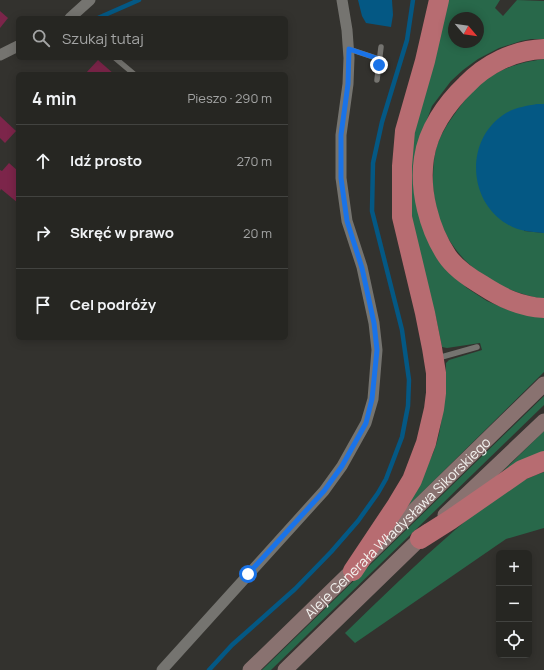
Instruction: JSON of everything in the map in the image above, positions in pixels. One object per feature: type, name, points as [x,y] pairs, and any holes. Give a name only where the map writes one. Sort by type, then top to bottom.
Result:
[{"type":"highway","points":[[353,570],[412,480],[426,443],[434,410],[436,373],[425,313],[402,217],[402,166],[405,131],[425,61],[439,0]]},
{"type":"highway","points":[[544,49],[526,51],[494,63],[473,77],[455,95],[432,132],[424,158],[423,175],[426,208],[430,223],[448,257],[476,282],[496,294],[516,303],[530,307],[544,308]]},
{"type":"highway","points":[[420,539],[522,470],[544,461]]},
{"type":"main road","name":"Aleje Generała Władysława Sikorskiego","points":[[250,670],[544,384]]},
{"type":"main road","name":"Aleje Generała Władysława Sikorskiego","points":[[285,670],[544,421]]},
{"type":"street","points":[[74,16],[90,0]]},
{"type":"street","points":[[162,670],[324,491],[342,466],[366,423],[372,399],[377,350],[374,323],[362,268],[347,221],[341,178],[341,135],[348,84],[349,49],[342,0]]},
{"type":"street","points":[[0,55],[16,47]]},
{"type":"lane","points":[[377,80],[380,47]]},
{"type":"lane","points":[[349,49],[379,59]]},
{"type":"lane","points":[[117,60],[132,72]]},
{"type":"lane","points":[[434,359],[477,347]]},
{"type":"green space","points":[[445,0],[500,0],[495,8],[503,16],[517,0],[544,1],[544,39],[521,41],[499,48],[478,59],[463,70],[451,81],[432,106],[418,152],[446,268],[467,288],[487,301],[506,309],[544,318],[544,372],[399,515],[422,476],[436,445],[441,425],[446,363],[449,360],[482,350],[480,343],[447,348],[442,347],[436,318],[413,237],[409,151]]},
{"type":"green space","points":[[544,59],[544,104],[537,104],[524,231],[544,233],[544,299],[522,294],[502,286],[483,275],[467,262],[454,247],[443,228],[436,208],[433,185],[434,162],[438,144],[447,125],[465,100],[484,81],[504,69]]},
{"type":"green space","points":[[544,396],[544,405],[271,670],[262,670]]},
{"type":"green space","points":[[544,431],[544,453],[502,472]]},
{"type":"green space","points":[[544,472],[544,528],[506,539],[355,643],[345,633],[441,542],[496,496],[519,482]]},
{"type":"water","points":[[358,0],[392,0],[393,15],[391,27],[366,23],[362,16]]},
{"type":"water","points":[[537,104],[544,104],[544,233],[520,230],[507,224],[494,214],[485,201],[479,186],[476,171],[477,155],[482,140],[491,126],[503,115],[511,111]]},
{"type":"building","points":[[0,11],[8,18],[0,28]]},
{"type":"building","points":[[98,60],[112,72],[87,72]]},
{"type":"building","points":[[0,116],[16,131],[5,143],[0,138]]},
{"type":"building","points":[[9,163],[16,169],[16,201],[1,189],[0,191],[0,170],[2,171]]},
{"type":"waterway","points":[[103,16],[139,0]]},
{"type":"waterway","points":[[209,670],[232,645],[295,589],[331,552],[358,521],[386,479],[402,437],[408,406],[409,380],[402,330],[372,211],[373,163],[382,122],[407,40],[413,0]]},
{"type":"route","points":[[248,574],[324,491],[355,445],[366,423],[372,399],[377,350],[374,323],[362,268],[347,221],[341,178],[341,135],[348,84],[349,49],[379,59],[379,65]]}]
